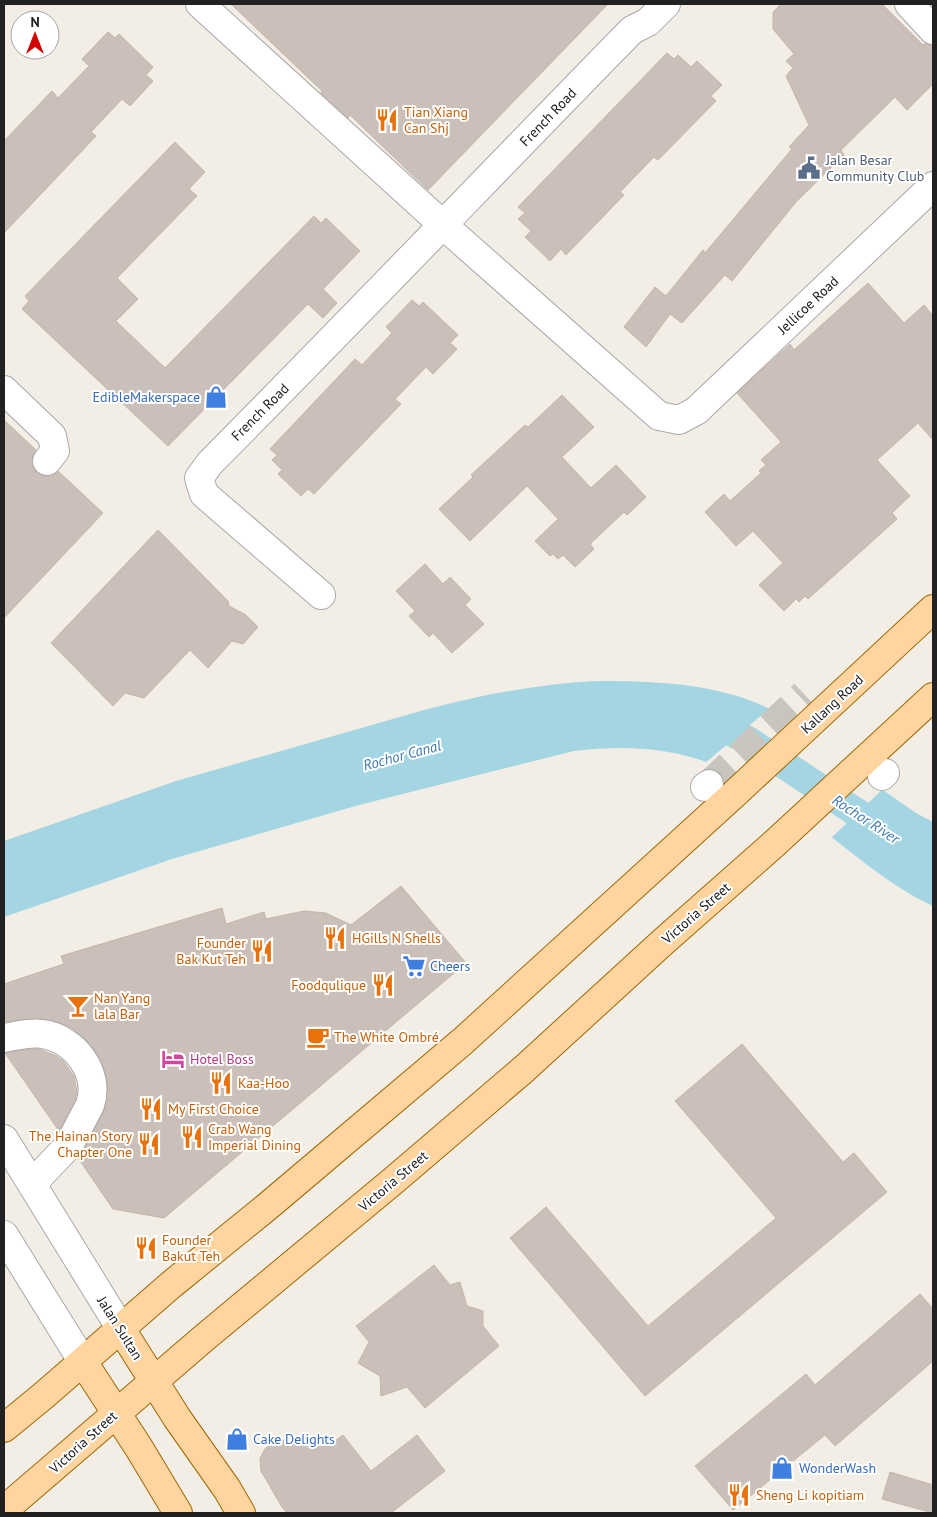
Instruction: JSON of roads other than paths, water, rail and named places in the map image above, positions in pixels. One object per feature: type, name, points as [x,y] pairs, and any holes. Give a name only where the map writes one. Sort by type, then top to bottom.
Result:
[{"type":"main road","name":"Kallang Road","points":[[121,1329],[172,1284],[268,1206],[463,1041],[714,790],[831,705],[933,609]]},
{"type":"main road","name":"Victoria Street","points":[[4,1510],[59,1464],[116,1412],[502,1088],[664,941],[775,844],[881,766],[933,696]]},
{"type":"main road","points":[[4,1428],[121,1329]]},
{"type":"main road","name":"Jalan Sultan","points":[[121,1329],[241,1513]]},
{"type":"main road","points":[[83,1362],[178,1513]]},
{"type":"street","points":[[200,4],[442,224]]},
{"type":"street","name":"French Road","points":[[632,30],[636,15],[647,4]]},
{"type":"street","name":"French Road","points":[[321,595],[204,494],[200,478],[210,463],[348,324],[442,224],[632,30],[648,22],[666,4]]},
{"type":"street","points":[[909,4],[933,30]]},
{"type":"street","name":"Jellicoe Road","points":[[442,224],[659,416],[679,420],[696,411],[933,186]]},
{"type":"street","points":[[4,390],[52,436],[55,450],[47,461]]},
{"type":"street","points":[[4,1038],[28,1033],[42,1033],[53,1036],[68,1044],[81,1057],[91,1074],[93,1082],[93,1098],[69,1145],[32,1184]]},
{"type":"street","name":"Jalan Sultan","points":[[4,1139],[121,1329]]},
{"type":"street","points":[[4,1235],[83,1362]]},
{"type":"water","name":"Rochor Canal","points":[[596,681],[648,682],[700,687],[740,697],[780,713],[720,767],[684,755],[648,749],[612,748],[574,751],[359,805],[172,859],[4,917],[4,841],[176,781],[424,710],[509,691]]},
{"type":"water","points":[[880,788],[916,813],[933,822],[933,906],[893,883],[830,836]]},
{"type":"waterway","name":"Rochor River","points":[[714,724],[747,740],[933,863]]},
{"type":"tunnel","points":[[709,784],[804,694]]},
{"type":"place","name":"Tian Xiang Can Shj","points":[[387,120]]},
{"type":"place","name":"Jalan Besar Community Club","points":[[809,168]]},
{"type":"place","name":"EdibleMakerspace","points":[[216,397]]},
{"type":"place","name":"HGills N Shells","points":[[335,938]]},
{"type":"place","name":"Founder Bak Kut Teh","points":[[262,951]]},
{"type":"place","name":"Cheers","points":[[414,966]]},
{"type":"place","name":"Foodqulique","points":[[383,985]]},
{"type":"place","name":"Nan Yang lala Bar","points":[[78,1006]]},
{"type":"place","name":"The White Ombré","points":[[318,1037]]},
{"type":"place","name":"Hotel Boss","points":[[173,1059]]},
{"type":"place","name":"Kaa-Hoo","points":[[221,1083]]},
{"type":"place","name":"My First Choice","points":[[151,1109]]},
{"type":"place","name":"Crab Wang Imperial Dining","points":[[192,1137]]},
{"type":"place","name":"The Hainan Story Chapter One","points":[[149,1144]]},
{"type":"place","name":"Founder Bakut Teh","points":[[146,1248]]},
{"type":"place","name":"Cake Delights","points":[[237,1439]]},
{"type":"place","name":"WonderWash","points":[[782,1468]]},
{"type":"place","name":"Sheng Li kopitiam","points":[[739,1495]]}]
